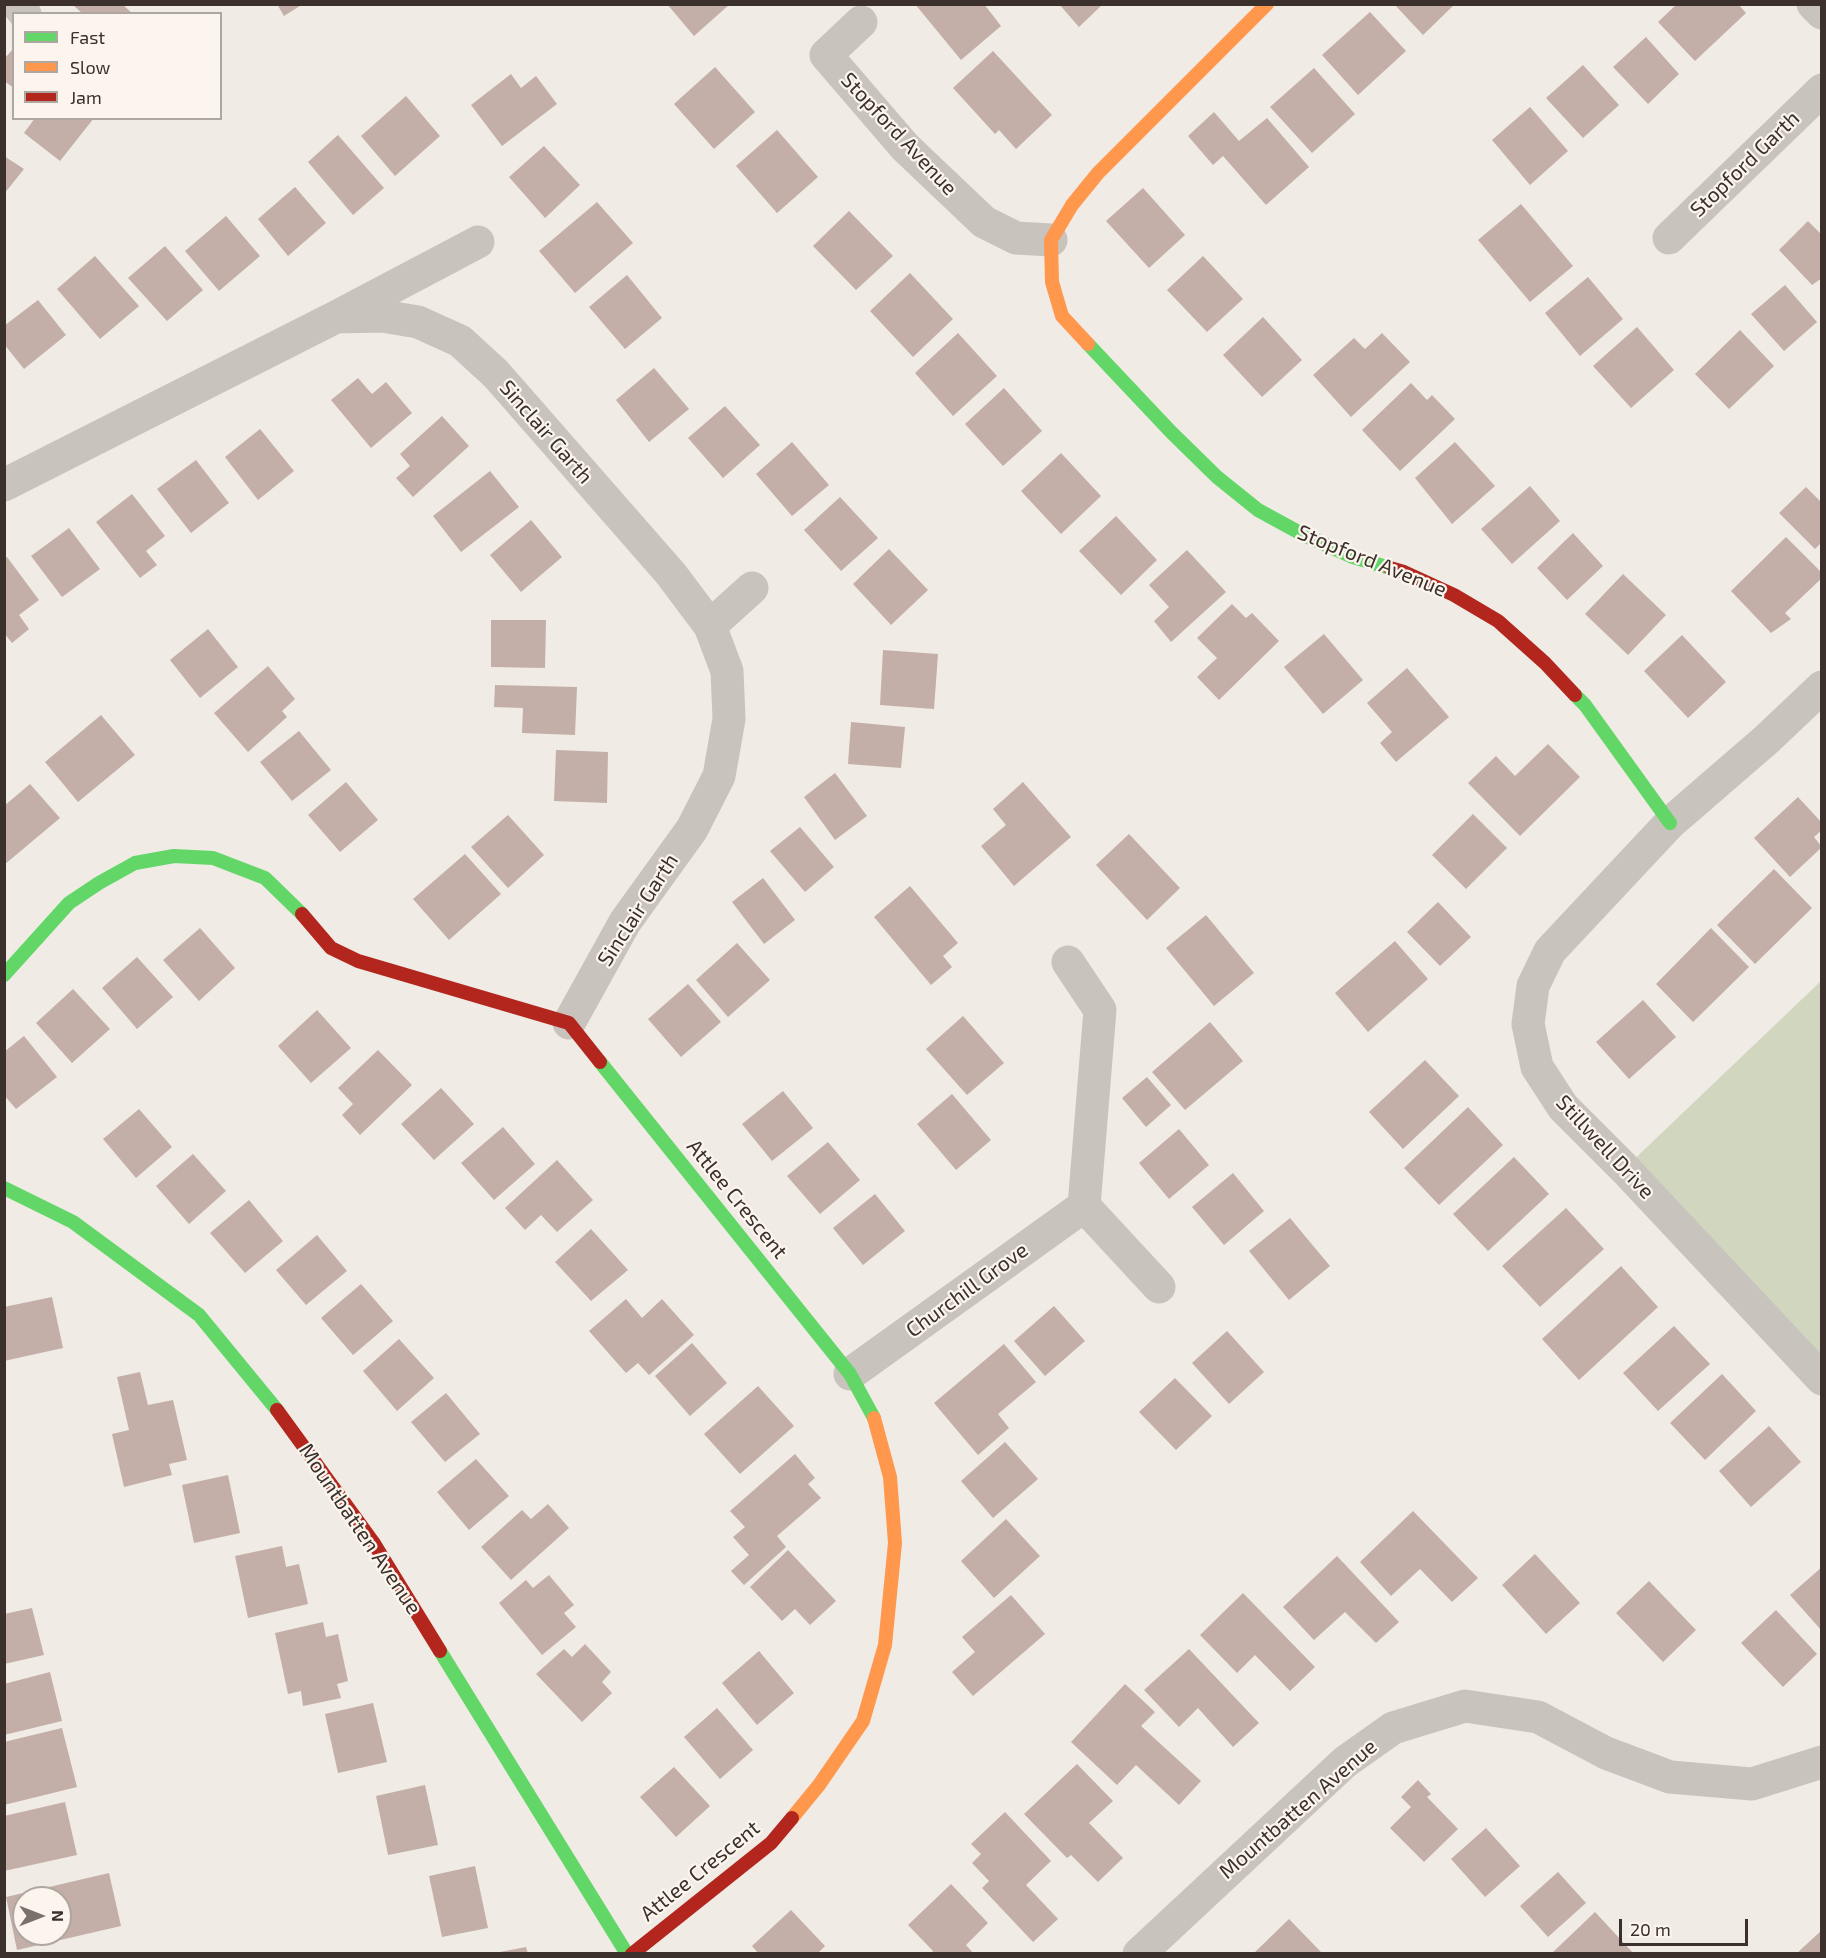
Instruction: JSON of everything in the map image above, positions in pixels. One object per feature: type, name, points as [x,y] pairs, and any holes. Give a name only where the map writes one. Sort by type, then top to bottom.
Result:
[{"type":"street","points":[[1051,240],[1072,205],[1098,173],[1267,4]]},
{"type":"street","points":[[1814,4],[1821,13]]},
{"type":"street","name":"Stopford Avenue","points":[[861,22],[826,55],[905,147],[984,222],[1016,238],[1051,240],[1052,282],[1062,316],[1216,477],[1258,510],[1302,534],[1353,557],[1404,572],[1454,595],[1498,621],[1545,663],[1586,705],[1670,823]]},
{"type":"street","name":"Stopford Garth","points":[[1669,238],[1821,90]]},
{"type":"street","name":"Sinclair Garth","points":[[4,485],[336,317],[478,242]]},
{"type":"street","name":"Sinclair Garth","points":[[336,317],[382,316],[418,322],[460,341],[496,374],[671,574],[710,626],[727,671],[729,719],[719,776],[692,829],[625,922],[569,1023]]},
{"type":"street","points":[[710,626],[752,588]]},
{"type":"street","name":"Stillwell Drive","points":[[1821,687],[1766,740],[1670,823],[1550,951],[1533,986],[1528,1024],[1537,1067],[1563,1107],[1624,1168],[1821,1379]]},
{"type":"street","points":[[4,975],[69,903],[99,883],[135,864],[174,856],[213,858],[265,878],[303,915],[331,948],[358,961],[569,1023]]},
{"type":"street","points":[[1068,962],[1100,1010],[1084,1206],[1159,1287]]},
{"type":"street","name":"Attlee Crescent","points":[[569,1023],[850,1374],[873,1414],[890,1477],[895,1543],[885,1645],[862,1721],[819,1785],[771,1843],[633,1953]]},
{"type":"street","name":"Mountbatten Avenue","points":[[4,1188],[73,1222],[199,1316],[291,1426],[374,1542],[627,1953]]},
{"type":"street","name":"Churchill Grove","points":[[850,1374],[1084,1206]]},
{"type":"street","name":"Mountbatten Avenue","points":[[1145,1952],[1345,1762],[1393,1728],[1465,1706],[1538,1717],[1605,1754],[1670,1777],[1752,1784],[1821,1762]]},
{"type":"green space","points":[[1821,981],[1821,1379],[1624,1169]]},
{"type":"building","points":[[72,4],[122,4],[131,12],[81,12]]},
{"type":"building","points":[[277,4],[303,4],[284,16]]},
{"type":"building","points":[[667,4],[730,4],[694,36]]},
{"type":"building","points":[[915,4],[984,4],[1001,26],[961,60]]},
{"type":"building","points":[[1059,4],[1103,4],[1079,27]]},
{"type":"building","points":[[1394,4],[1455,4],[1423,35]]},
{"type":"building","points":[[1677,4],[1738,4],[1746,13],[1695,61],[1658,22]]},
{"type":"building","points":[[1370,12],[1406,51],[1358,95],[1322,55]]},
{"type":"building","points":[[1646,37],[1679,74],[1648,104],[1613,67]]},
{"type":"building","points":[[12,50],[12,87],[4,81],[4,59]]},
{"type":"building","points":[[993,51],[1052,115],[1016,149],[999,130],[995,134],[953,88]]},
{"type":"building","points":[[1583,65],[1619,105],[1583,138],[1546,98]]},
{"type":"building","points":[[715,67],[755,112],[714,149],[674,104]]},
{"type":"building","points":[[1314,68],[1355,114],[1312,153],[1270,107]]},
{"type":"building","points":[[511,74],[521,88],[536,76],[557,104],[502,146],[471,105]]},
{"type":"building","points":[[406,96],[440,136],[395,176],[361,136]]},
{"type":"building","points":[[1530,107],[1568,151],[1530,185],[1492,140]]},
{"type":"building","points":[[1214,112],[1239,141],[1267,118],[1309,167],[1266,205],[1223,156],[1213,165],[1188,136]]},
{"type":"building","points":[[34,120],[92,120],[60,161],[24,133]]},
{"type":"building","points":[[777,130],[818,177],[777,213],[736,166]]},
{"type":"building","points":[[338,135],[384,188],[353,215],[308,162]]},
{"type":"building","points":[[544,146],[580,185],[545,218],[509,177]]},
{"type":"building","points":[[4,156],[24,169],[4,194]]},
{"type":"building","points":[[295,187],[326,223],[288,256],[258,219]]},
{"type":"building","points":[[1143,188],[1185,235],[1149,268],[1106,221]]},
{"type":"building","points":[[597,202],[633,243],[575,293],[539,251]]},
{"type":"building","points":[[1521,204],[1573,266],[1530,302],[1478,240]]},
{"type":"building","points":[[849,211],[893,256],[856,290],[813,246]]},
{"type":"building","points":[[226,216],[260,256],[219,291],[185,251]]},
{"type":"building","points":[[1808,221],[1822,235],[1822,278],[1812,285],[1779,250]]},
{"type":"building","points":[[165,246],[203,290],[167,321],[128,278]]},
{"type":"building","points":[[95,256],[139,306],[100,339],[57,289]]},
{"type":"building","points":[[1203,256],[1243,299],[1207,332],[1167,290]]},
{"type":"building","points":[[910,273],[953,319],[913,357],[870,311]]},
{"type":"building","points":[[627,275],[662,318],[625,349],[589,307]]},
{"type":"building","points":[[1588,277],[1623,319],[1580,356],[1545,313]]},
{"type":"building","points":[[1785,285],[1817,322],[1784,351],[1751,314]]},
{"type":"building","points":[[38,300],[66,335],[24,369],[4,344],[4,326]]},
{"type":"building","points":[[1263,317],[1302,360],[1262,397],[1223,355]]},
{"type":"building","points":[[1637,327],[1674,370],[1631,408],[1593,366]]},
{"type":"building","points":[[1740,330],[1774,366],[1729,409],[1695,374]]},
{"type":"building","points":[[958,333],[997,376],[953,416],[915,373]]},
{"type":"building","points":[[1382,333],[1410,362],[1351,417],[1313,375],[1354,338],[1365,349]]},
{"type":"building","points":[[654,368],[689,409],[649,442],[616,400]]},
{"type":"building","points":[[358,378],[372,394],[386,382],[412,413],[371,448],[331,400]]},
{"type":"building","points":[[1411,383],[1427,400],[1432,395],[1455,419],[1400,471],[1362,430]]},
{"type":"building","points":[[1004,388],[1042,431],[1003,466],[965,424]]},
{"type":"building","points":[[725,406],[760,445],[723,478],[688,438]]},
{"type":"building","points":[[442,416],[469,446],[413,497],[396,478],[410,466],[400,454]]},
{"type":"building","points":[[260,429],[294,471],[258,500],[225,457]]},
{"type":"building","points":[[792,442],[829,485],[792,516],[756,474]]},
{"type":"building","points":[[1455,442],[1495,486],[1452,524],[1415,478]]},
{"type":"building","points":[[1061,453],[1101,496],[1061,534],[1021,491]]},
{"type":"building","points":[[196,460],[229,503],[191,533],[157,489]]},
{"type":"building","points":[[490,471],[519,507],[461,552],[433,516]]},
{"type":"building","points":[[1530,486],[1560,521],[1512,564],[1481,529]]},
{"type":"building","points":[[1806,487],[1822,503],[1822,542],[1815,549],[1779,513]]},
{"type":"building","points":[[132,494],[165,536],[146,551],[157,565],[140,578],[96,522]]},
{"type":"building","points":[[840,497],[878,538],[841,571],[804,530]]},
{"type":"building","points":[[1116,516],[1157,560],[1121,595],[1079,551]]},
{"type":"building","points":[[531,520],[562,557],[521,592],[490,555]]},
{"type":"building","points":[[69,528],[100,569],[62,597],[31,556]]},
{"type":"building","points":[[1573,533],[1603,566],[1567,600],[1537,568]]},
{"type":"building","points":[[1786,537],[1822,573],[1822,578],[1785,613],[1791,619],[1771,633],[1731,591]]},
{"type":"building","points":[[889,549],[928,590],[891,625],[853,584]]},
{"type":"building","points":[[1187,550],[1226,592],[1171,642],[1154,621],[1169,607],[1149,585]]},
{"type":"building","points":[[7,557],[39,600],[19,615],[29,629],[12,643],[4,633],[4,559]]},
{"type":"building","points":[[1623,574],[1666,615],[1628,655],[1585,614]]},
{"type":"building","points":[[1232,604],[1246,618],[1252,613],[1279,641],[1219,700],[1197,677],[1217,658],[1197,638]]},
{"type":"building","points":[[491,620],[546,620],[545,668],[491,667]]},
{"type":"building","points":[[208,629],[238,667],[200,698],[170,660]]},
{"type":"building","points":[[1324,634],[1363,680],[1323,714],[1284,667]]},
{"type":"building","points":[[1682,635],[1726,682],[1688,718],[1644,671]]},
{"type":"building","points":[[883,650],[938,654],[934,709],[880,705]]},
{"type":"building","points":[[268,666],[295,699],[282,711],[287,717],[248,752],[214,713]]},
{"type":"building","points":[[1407,668],[1449,717],[1396,762],[1380,743],[1392,732],[1367,703]]},
{"type":"building","points":[[495,685],[577,687],[575,735],[522,733],[523,708],[494,707]]},
{"type":"building","points":[[101,715],[135,755],[78,802],[45,762]]},
{"type":"building","points":[[851,722],[905,727],[901,768],[848,764]]},
{"type":"building","points":[[299,731],[331,770],[292,801],[260,762]]},
{"type":"building","points":[[1548,744],[1580,777],[1520,836],[1468,783],[1496,756],[1515,776]]},
{"type":"building","points":[[556,750],[608,752],[607,803],[554,801]]},
{"type":"building","points":[[835,773],[867,816],[835,840],[804,797]]},
{"type":"building","points":[[346,782],[378,820],[340,852],[308,815]]},
{"type":"building","points":[[1023,782],[1071,837],[1014,886],[981,846],[1006,825],[993,809]]},
{"type":"building","points":[[30,784],[60,818],[4,865],[4,806]]},
{"type":"building","points":[[1798,797],[1822,823],[1822,830],[1814,837],[1822,847],[1790,877],[1754,838]]},
{"type":"building","points":[[1473,814],[1507,848],[1466,889],[1432,855]]},
{"type":"building","points":[[508,815],[544,855],[508,888],[471,847]]},
{"type":"building","points":[[800,827],[834,867],[805,892],[770,851]]},
{"type":"building","points":[[1129,834],[1180,888],[1147,920],[1096,865]]},
{"type":"building","points":[[465,854],[501,894],[449,940],[413,899]]},
{"type":"building","points":[[1774,869],[1812,908],[1755,964],[1717,925]]},
{"type":"building","points":[[763,878],[795,920],[764,944],[732,902]]},
{"type":"building","points":[[910,886],[958,943],[943,956],[952,967],[931,985],[874,917]]},
{"type":"building","points":[[1438,902],[1471,937],[1440,966],[1407,932]]},
{"type":"building","points":[[1206,915],[1254,973],[1214,1006],[1166,948]]},
{"type":"building","points":[[200,928],[235,968],[199,1001],[163,960]]},
{"type":"building","points":[[1711,928],[1749,967],[1693,1022],[1656,984]]},
{"type":"building","points":[[1395,941],[1428,979],[1368,1032],[1335,993]]},
{"type":"building","points":[[737,943],[770,980],[728,1017],[696,980]]},
{"type":"building","points":[[137,957],[173,997],[137,1029],[102,988]]},
{"type":"building","points":[[688,984],[721,1022],[681,1057],[648,1019]]},
{"type":"building","points":[[73,989],[110,1029],[72,1063],[36,1023]]},
{"type":"building","points":[[1643,1000],[1676,1037],[1629,1079],[1596,1042]]},
{"type":"building","points":[[317,1010],[351,1048],[311,1083],[278,1046]]},
{"type":"building","points":[[963,1016],[1004,1063],[967,1095],[926,1049]]},
{"type":"building","points":[[1210,1022],[1243,1061],[1185,1110],[1152,1072]]},
{"type":"building","points":[[24,1036],[57,1077],[16,1109],[4,1095],[4,1052]]},
{"type":"building","points":[[378,1050],[412,1085],[360,1135],[342,1115],[353,1104],[338,1088]]},
{"type":"building","points":[[1425,1060],[1459,1096],[1403,1149],[1369,1112]]},
{"type":"building","points":[[1147,1077],[1171,1105],[1146,1127],[1122,1098]]},
{"type":"building","points":[[441,1088],[474,1124],[434,1160],[401,1124]]},
{"type":"building","points":[[783,1091],[813,1128],[772,1161],[742,1124]]},
{"type":"building","points":[[952,1094],[991,1140],[956,1170],[917,1124]]},
{"type":"building","points":[[1468,1107],[1503,1145],[1439,1205],[1404,1168]]},
{"type":"building","points":[[139,1109],[172,1147],[136,1178],[103,1139]]},
{"type":"building","points":[[503,1127],[535,1164],[494,1200],[461,1163]]},
{"type":"building","points":[[1179,1129],[1209,1165],[1169,1199],[1139,1163]]},
{"type":"building","points":[[828,1142],[860,1180],[820,1214],[787,1176]]},
{"type":"building","points":[[193,1154],[226,1191],[189,1224],[156,1186]]},
{"type":"building","points":[[1514,1157],[1549,1194],[1488,1251],[1453,1214]]},
{"type":"building","points":[[557,1160],[593,1200],[557,1232],[541,1215],[525,1230],[505,1208]]},
{"type":"building","points":[[1233,1173],[1264,1211],[1224,1245],[1192,1207]]},
{"type":"building","points":[[875,1194],[905,1231],[863,1265],[833,1228]]},
{"type":"building","points":[[249,1200],[283,1241],[245,1273],[210,1233]]},
{"type":"building","points":[[1566,1208],[1604,1249],[1540,1307],[1502,1266]]},
{"type":"building","points":[[1290,1218],[1330,1266],[1289,1300],[1249,1251]]},
{"type":"building","points":[[591,1229],[628,1270],[591,1301],[555,1262]]},
{"type":"building","points":[[317,1235],[347,1271],[306,1305],[276,1270]]},
{"type":"building","points":[[1621,1266],[1658,1307],[1579,1380],[1542,1339]]},
{"type":"building","points":[[361,1284],[393,1321],[353,1355],[321,1318]]},
{"type":"building","points":[[52,1297],[63,1348],[4,1361],[4,1307]]},
{"type":"building","points":[[626,1299],[642,1318],[662,1299],[694,1335],[649,1375],[638,1363],[626,1373],[589,1331]]},
{"type":"building","points":[[1054,1306],[1085,1341],[1045,1376],[1014,1341]]},
{"type":"building","points":[[1674,1326],[1710,1364],[1658,1411],[1623,1373]]},
{"type":"building","points":[[1227,1331],[1264,1372],[1229,1404],[1192,1363]]},
{"type":"building","points":[[399,1339],[434,1378],[397,1411],[363,1371]]},
{"type":"building","points":[[692,1343],[727,1383],[690,1416],[655,1376]]},
{"type":"building","points":[[1004,1344],[1036,1382],[998,1414],[1009,1428],[978,1455],[934,1403]]},
{"type":"building","points":[[140,1372],[148,1405],[173,1400],[187,1460],[169,1464],[172,1475],[124,1487],[112,1434],[129,1430],[117,1377]]},
{"type":"building","points":[[1722,1374],[1756,1411],[1705,1460],[1670,1423]]},
{"type":"building","points":[[1175,1378],[1212,1416],[1176,1450],[1139,1412]]},
{"type":"building","points":[[758,1386],[794,1426],[740,1474],[704,1434]]},
{"type":"building","points":[[446,1393],[480,1434],[445,1462],[411,1422]]},
{"type":"building","points":[[1769,1426],[1801,1462],[1751,1507],[1719,1471]]},
{"type":"building","points":[[1005,1442],[1038,1479],[993,1518],[961,1481]]},
{"type":"building","points":[[795,1454],[815,1478],[808,1484],[821,1498],[777,1536],[786,1547],[744,1585],[731,1571],[749,1555],[733,1537],[745,1527],[730,1511]]},
{"type":"building","points":[[476,1459],[509,1496],[469,1530],[437,1492]]},
{"type":"building","points":[[228,1475],[240,1533],[194,1543],[182,1485]]},
{"type":"building","points":[[548,1504],[569,1528],[511,1580],[481,1547],[522,1510],[531,1519]]},
{"type":"building","points":[[1413,1511],[1478,1578],[1452,1602],[1420,1569],[1391,1596],[1360,1562]]},
{"type":"building","points":[[1006,1519],[1040,1556],[994,1598],[961,1561]]},
{"type":"building","points":[[282,1546],[286,1567],[299,1564],[308,1604],[248,1618],[235,1556]]},
{"type":"building","points":[[788,1550],[836,1601],[810,1625],[795,1609],[782,1621],[750,1587]]},
{"type":"building","points":[[1535,1554],[1580,1603],[1546,1634],[1502,1585]]},
{"type":"building","points":[[1337,1556],[1399,1622],[1376,1643],[1345,1612],[1314,1640],[1283,1607]]},
{"type":"building","points":[[1822,1567],[1822,1631],[1790,1595]]},
{"type":"building","points":[[549,1575],[574,1605],[564,1613],[576,1627],[542,1655],[499,1603],[526,1580],[533,1588]]},
{"type":"building","points":[[1649,1581],[1696,1630],[1663,1662],[1616,1613]]},
{"type":"building","points":[[1243,1593],[1315,1667],[1290,1691],[1255,1655],[1237,1673],[1200,1635]]},
{"type":"building","points":[[1011,1595],[1045,1634],[973,1696],[952,1672],[975,1652],[962,1637]]},
{"type":"building","points":[[32,1608],[44,1655],[4,1664],[4,1614]]},
{"type":"building","points":[[1776,1610],[1817,1654],[1783,1687],[1741,1643]]},
{"type":"building","points":[[323,1622],[326,1637],[338,1634],[348,1681],[337,1684],[341,1698],[303,1706],[301,1691],[288,1694],[275,1633]]},
{"type":"building","points":[[585,1644],[611,1672],[602,1682],[612,1693],[582,1722],[536,1674],[564,1649],[572,1657]]},
{"type":"building","points":[[1189,1649],[1259,1723],[1233,1747],[1198,1708],[1179,1727],[1144,1690]]},
{"type":"building","points":[[759,1651],[794,1693],[757,1725],[722,1683]]},
{"type":"building","points":[[50,1672],[62,1721],[4,1735],[4,1684]]},
{"type":"building","points":[[1125,1684],[1155,1712],[1141,1726],[1201,1781],[1179,1805],[1136,1765],[1117,1785],[1071,1742]]},
{"type":"building","points":[[373,1703],[387,1762],[338,1773],[325,1714]]},
{"type":"building","points":[[717,1708],[753,1750],[720,1779],[684,1737]]},
{"type":"building","points":[[62,1728],[77,1787],[4,1805],[4,1742]]},
{"type":"building","points":[[1077,1764],[1113,1801],[1089,1823],[1123,1858],[1098,1882],[1071,1855],[1067,1858],[1024,1814]]},
{"type":"building","points":[[674,1767],[710,1806],[676,1837],[640,1797]]},
{"type":"building","points":[[1418,1780],[1431,1794],[1427,1797],[1458,1829],[1424,1862],[1390,1828],[1411,1807],[1401,1797]]},
{"type":"building","points":[[425,1785],[438,1845],[388,1855],[376,1796]]},
{"type":"building","points":[[65,1802],[77,1855],[4,1871],[4,1816]]},
{"type":"building","points":[[1005,1812],[1051,1861],[1026,1885],[1058,1919],[1033,1942],[982,1888],[989,1881],[972,1863],[981,1854],[971,1844]]},
{"type":"building","points":[[1486,1828],[1520,1866],[1485,1897],[1451,1859]]},
{"type":"building","points":[[475,1866],[488,1928],[442,1937],[429,1876]]},
{"type":"building","points":[[1558,1872],[1586,1903],[1548,1937],[1520,1906]]},
{"type":"building","points":[[109,1873],[121,1926],[72,1937],[72,1886],[53,1886]]},
{"type":"building","points":[[951,1884],[988,1923],[966,1945],[974,1954],[931,1954],[933,1951],[908,1925]]},
{"type":"building","points":[[12,1896],[12,1926],[6,1897]]},
{"type":"building","points":[[791,1910],[825,1946],[817,1954],[759,1954],[752,1946]]},
{"type":"building","points":[[1595,1912],[1634,1954],[1551,1954]]},
{"type":"building","points":[[1289,1919],[1321,1952],[1319,1954],[1253,1954]]},
{"type":"building","points":[[1822,1930],[1822,1954],[1796,1954]]},
{"type":"building","points":[[16,1946],[34,1946],[17,1950]]},
{"type":"building","points":[[526,1947],[528,1954],[500,1954],[500,1952]]},
{"type":"traffic: fast","points":[[1088,344],[1217,477],[1258,510],[1302,534],[1353,557],[1390,568]]},
{"type":"traffic: fast","points":[[1575,695],[1585,705],[1670,823]]},
{"type":"traffic: fast","points":[[4,975],[69,903],[135,863],[174,856],[213,858],[265,878],[302,914]]},
{"type":"traffic: fast","points":[[600,1062],[850,1374],[874,1418]]},
{"type":"traffic: fast","points":[[4,1188],[73,1222],[199,1315],[277,1410]]},
{"type":"traffic: fast","points":[[440,1651],[627,1954]]},
{"type":"traffic: slow","points":[[1088,344],[1062,316],[1052,282],[1051,240],[1072,205],[1098,173],[1267,4]]},
{"type":"traffic: slow","points":[[792,1818],[819,1785],[863,1721],[885,1645],[895,1543],[890,1477],[874,1418]]},
{"type":"traffic: jam","points":[[1390,568],[1454,595],[1498,621],[1545,663],[1575,695]]},
{"type":"traffic: jam","points":[[302,914],[331,948],[358,961],[569,1023],[600,1062]]},
{"type":"traffic: jam","points":[[277,1410],[373,1542],[440,1651]]},
{"type":"traffic: jam","points":[[632,1954],[771,1843],[792,1818]]}]
